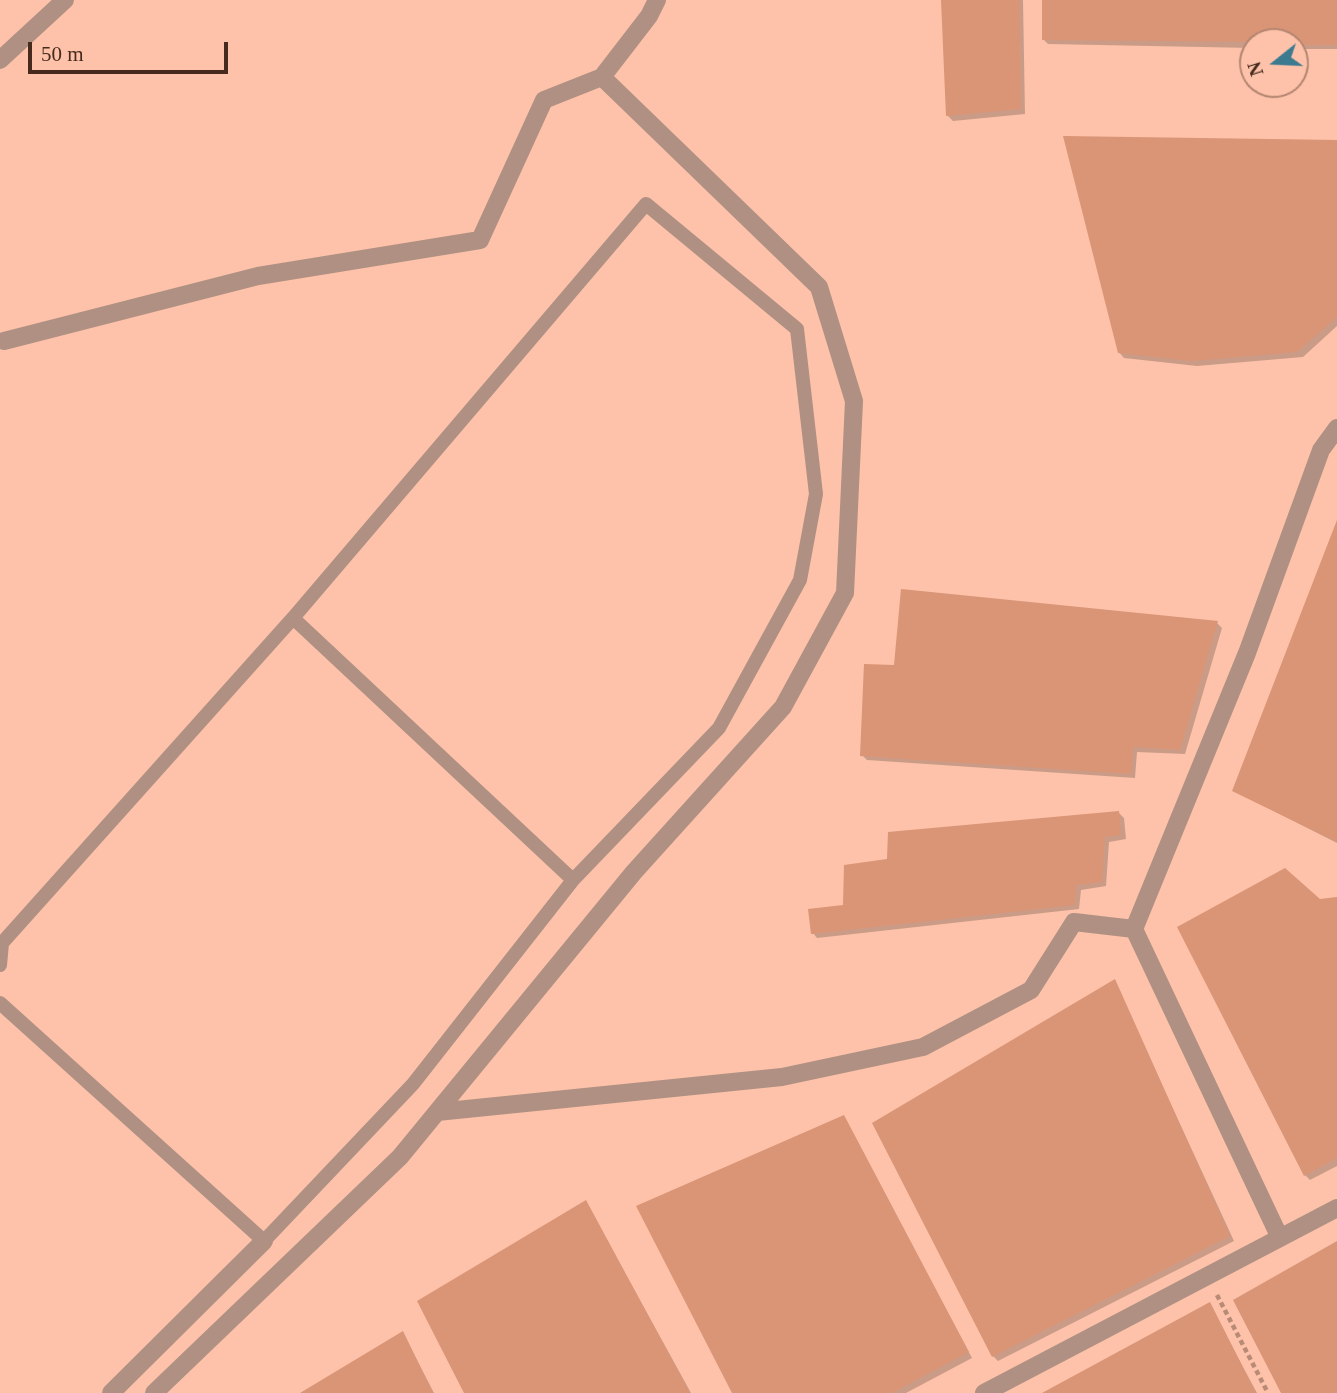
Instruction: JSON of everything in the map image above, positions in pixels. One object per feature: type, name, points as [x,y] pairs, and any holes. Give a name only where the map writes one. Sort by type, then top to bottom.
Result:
[{"type":"street","points":[[0,60],[65,0]]},
{"type":"street","points":[[4,341],[258,276],[480,240],[544,100],[602,77],[649,16],[657,0]]},
{"type":"street","points":[[153,1393],[400,1157],[634,872],[783,707],[845,593],[854,401],[818,287],[602,77]]},
{"type":"street","points":[[1280,1238],[1134,929],[1247,653],[1321,450],[1337,428]]},
{"type":"street","points":[[437,1112],[782,1077],[923,1047],[1031,990],[1074,922],[1134,929]]},
{"type":"street","points":[[984,1393],[1337,1208]]},
{"type":"street","points":[[111,1393],[264,1241]]},
{"type":"lane","points":[[0,964],[2,943],[293,618],[646,204],[797,329],[816,494],[800,580],[719,728],[573,880],[413,1084],[264,1241],[0,1003]]},
{"type":"lane","points":[[293,618],[573,880]]},
{"type":"path","points":[[1207,1276],[1268,1393]]},
{"type":"building","points":[[941,0],[1019,0],[1021,109],[946,116]]},
{"type":"building","points":[[1042,0],[1337,0],[1337,45],[1309,45],[1309,28],[1239,28],[1239,42],[1042,40]]},
{"type":"building","points":[[1063,136],[1337,140],[1337,317],[1297,352],[1191,361],[1118,353]]},
{"type":"building","points":[[1337,520],[1337,842],[1232,791]]},
{"type":"building","points":[[901,589],[1218,621],[1180,750],[1133,747],[1131,774],[860,756],[864,664],[894,665]]},
{"type":"building","points":[[1119,811],[1121,835],[1105,837],[1102,882],[1076,885],[1075,905],[811,934],[808,909],[843,905],[844,865],[887,859],[888,832]]},
{"type":"building","points":[[1285,868],[1320,899],[1337,897],[1337,1158],[1304,1176],[1177,927]]},
{"type":"building","points":[[1115,979],[1230,1236],[992,1357],[872,1123]]},
{"type":"building","points":[[844,1115],[969,1352],[892,1393],[732,1393],[636,1206]]},
{"type":"building","points":[[586,1200],[690,1393],[464,1393],[417,1301]]},
{"type":"building","points":[[1337,1241],[1337,1393],[1281,1393],[1233,1300]]},
{"type":"building","points":[[1210,1302],[1256,1393],[1042,1393]]},
{"type":"building","points":[[403,1331],[433,1393],[300,1393]]}]
